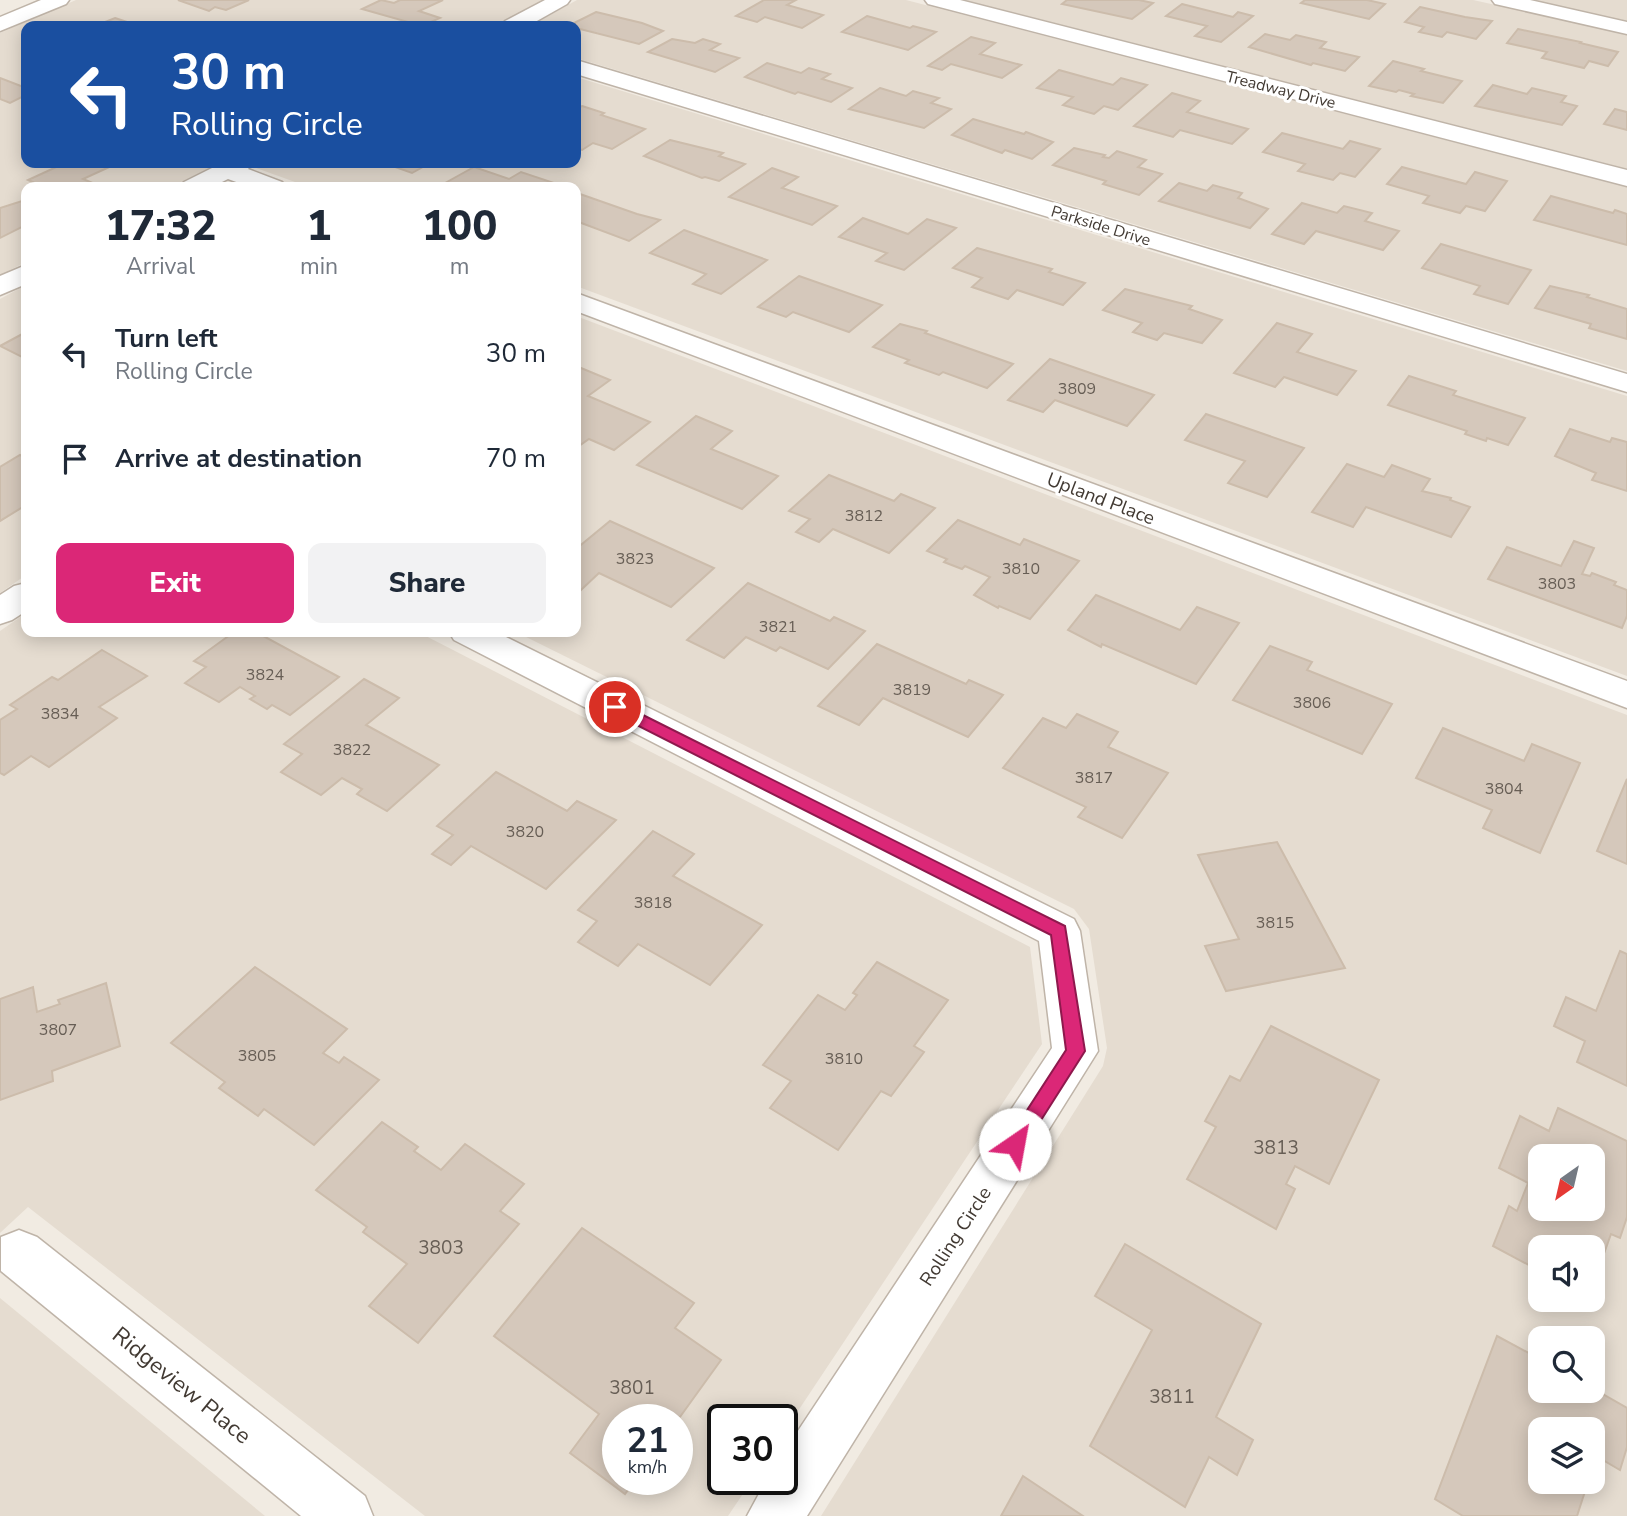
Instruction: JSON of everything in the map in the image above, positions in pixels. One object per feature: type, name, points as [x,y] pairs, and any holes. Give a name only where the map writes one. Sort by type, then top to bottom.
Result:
[{"type":"street","points":[[0,25],[60,0]]},
{"type":"street","points":[[522,21],[560,0]]},
{"type":"street","name":"Treadway Drive","points":[[935,0],[1627,178]]},
{"type":"street","points":[[1502,0],[1627,28]]},
{"type":"street","name":"Parkside Drive","points":[[581,69],[1627,383]]},
{"type":"street","points":[[203,182],[229,168]]},
{"type":"street","points":[[237,168],[263,182]]},
{"type":"street","points":[[0,287],[21,276]]},
{"type":"street","name":"Upland Place","points":[[581,303],[1627,695]]},
{"type":"street","points":[[0,611],[21,597]]},
{"type":"street","name":"Rolling Circle","points":[[477,637],[1059,931],[1075,1051],[775,1516]]},
{"type":"street","name":"Ridgeview Place","points":[[19,1254],[345,1516]]},
{"type":"shaded area","points":[[76,0],[543,0],[505,21],[28,21]]},
{"type":"shaded area","points":[[577,0],[906,0],[1627,187],[1627,371],[581,59],[581,21],[539,21]]},
{"type":"shaded area","points":[[964,0],[1473,0],[1627,34],[1627,169]]},
{"type":"shaded area","points":[[1531,0],[1627,0],[1627,21]]},
{"type":"shaded area","points":[[21,24],[21,168],[210,168],[181,182],[21,182],[21,264],[0,275],[0,33]]},
{"type":"shaded area","points":[[581,79],[1627,396],[1627,676],[581,288],[581,182],[295,182],[256,168],[581,168]]},
{"type":"shaded area","points":[[21,288],[21,578],[0,593],[0,299]]},
{"type":"shaded area","points":[[581,318],[1627,715],[1627,1516],[821,1516],[1103,1066],[1107,1048],[1089,929],[1074,909],[526,637],[581,637]]},
{"type":"shaded area","points":[[21,616],[21,637],[428,637],[1030,947],[1042,1044],[798,1411],[798,1404],[707,1404],[707,1495],[742,1495],[728,1516],[425,1516],[28,1207],[0,1233],[0,631]]},
{"type":"shaded area","points":[[0,1298],[265,1516],[0,1516]]},
{"type":"building","points":[[178,0],[249,0],[226,10],[215,7],[209,11]]},
{"type":"building","points":[[381,0],[394,3],[400,0],[443,0],[419,11],[440,18],[433,21],[404,21],[362,9]]},
{"type":"building","points":[[764,0],[796,0],[787,5],[823,15],[802,28],[765,17],[757,22],[736,16]]},
{"type":"building","points":[[1067,0],[1139,0],[1153,3],[1132,19],[1062,4]]},
{"type":"building","points":[[1305,0],[1367,0],[1385,4],[1369,19],[1301,3]]},
{"type":"building","points":[[1182,4],[1233,17],[1238,12],[1253,16],[1221,42],[1195,36],[1207,26],[1166,16]]},
{"type":"building","points":[[1420,7],[1492,21],[1476,39],[1447,32],[1442,37],[1419,32],[1424,27],[1405,22]]},
{"type":"building","points":[[596,12],[663,31],[639,44],[581,29],[581,21],[578,21]]},
{"type":"building","points":[[867,16],[936,32],[908,50],[842,32]]},
{"type":"building","points":[[1518,29],[1618,52],[1608,66],[1589,61],[1584,68],[1542,58],[1547,52],[1507,43]]},
{"type":"building","points":[[1265,34],[1290,40],[1296,35],[1326,42],[1320,48],[1359,57],[1345,71],[1313,63],[1311,65],[1249,47]]},
{"type":"building","points":[[971,37],[995,43],[980,54],[1021,65],[1002,78],[951,64],[942,70],[928,66]]},
{"type":"building","points":[[672,39],[695,43],[703,39],[720,44],[710,50],[739,58],[715,72],[648,52]]},
{"type":"building","points":[[1393,61],[1462,81],[1443,103],[1411,96],[1414,94],[1399,90],[1396,92],[1369,86]]},
{"type":"building","points":[[767,63],[801,73],[809,68],[830,74],[822,79],[852,88],[831,102],[798,92],[795,94],[745,77]]},
{"type":"building","points":[[1059,70],[1113,85],[1121,78],[1147,85],[1118,110],[1104,106],[1094,114],[1063,105],[1073,97],[1037,88]]},
{"type":"building","points":[[0,78],[21,86],[21,98],[10,103],[0,99]]},
{"type":"building","points":[[1493,85],[1527,94],[1532,88],[1566,96],[1561,102],[1577,106],[1562,125],[1475,106]]},
{"type":"building","points":[[880,88],[906,96],[913,91],[939,98],[931,103],[951,109],[924,128],[849,109]]},
{"type":"building","points":[[1172,93],[1200,101],[1187,112],[1248,129],[1232,144],[1180,130],[1173,137],[1134,126]]},
{"type":"building","points":[[581,106],[645,129],[612,149],[593,143],[581,150]]},
{"type":"building","points":[[1615,109],[1627,112],[1627,130],[1604,124]]},
{"type":"building","points":[[973,119],[1024,134],[1026,132],[1053,142],[1032,159],[1005,150],[1002,153],[952,135]]},
{"type":"building","points":[[1282,133],[1343,149],[1350,141],[1380,149],[1355,177],[1340,173],[1333,180],[1298,171],[1305,164],[1263,152]]},
{"type":"building","points":[[670,140],[723,153],[719,156],[745,164],[719,181],[702,178],[644,156]]},
{"type":"building","points":[[1074,148],[1109,158],[1117,151],[1146,160],[1138,167],[1162,174],[1139,195],[1103,184],[1106,181],[1053,165]]},
{"type":"building","points":[[1402,167],[1466,184],[1475,172],[1507,181],[1485,211],[1466,206],[1460,213],[1423,203],[1429,196],[1387,184]]},
{"type":"building","points":[[54,168],[107,168],[83,179],[90,182],[28,180]]},
{"type":"building","points":[[398,168],[421,168],[412,173]]},
{"type":"building","points":[[477,168],[509,179],[521,172],[551,182],[447,182]]},
{"type":"building","points":[[772,168],[798,177],[782,188],[837,206],[812,225],[729,197]]},
{"type":"building","points":[[1179,183],[1207,191],[1213,185],[1242,193],[1238,198],[1268,209],[1250,228],[1159,201]]},
{"type":"building","points":[[581,194],[660,220],[629,241],[581,223]]},
{"type":"building","points":[[1551,196],[1613,213],[1615,210],[1627,214],[1627,245],[1534,220]]},
{"type":"building","points":[[21,201],[21,228],[0,238],[0,208]]},
{"type":"building","points":[[1302,203],[1337,213],[1344,206],[1372,213],[1365,221],[1399,231],[1383,250],[1316,231],[1304,244],[1272,234]]},
{"type":"building","points":[[863,218],[908,234],[927,219],[956,228],[904,270],[876,261],[887,253],[839,237]]},
{"type":"building","points":[[684,230],[767,260],[721,294],[693,284],[706,274],[650,253]]},
{"type":"building","points":[[1441,244],[1531,270],[1508,304],[1474,294],[1480,286],[1422,268]]},
{"type":"building","points":[[977,248],[1052,269],[1049,272],[1085,283],[1063,305],[1017,290],[1008,299],[972,287],[982,278],[953,268]]},
{"type":"building","points":[[799,276],[882,305],[849,332],[793,312],[786,317],[758,307]]},
{"type":"building","points":[[1550,286],[1589,295],[1587,297],[1627,309],[1627,339],[1589,328],[1591,324],[1535,308]]},
{"type":"building","points":[[1125,289],[1192,306],[1189,309],[1222,320],[1202,343],[1164,333],[1157,340],[1133,332],[1142,323],[1103,310]]},
{"type":"building","points":[[1277,323],[1312,334],[1297,352],[1356,371],[1337,395],[1284,377],[1275,387],[1234,373]]},
{"type":"building","points":[[900,324],[927,331],[925,333],[1013,364],[987,388],[943,372],[939,375],[905,363],[909,360],[873,347]]},
{"type":"building","points":[[21,335],[21,356],[0,346]]},
{"type":"building","points":[[1050,359],[1154,395],[1127,426],[1055,400],[1043,412],[1008,400]]},
{"type":"building","points":[[581,368],[610,380],[588,396],[650,422],[614,450],[589,439],[581,445]]},
{"type":"building","points":[[1409,376],[1456,391],[1453,395],[1525,418],[1508,445],[1465,434],[1467,431],[1388,405]]},
{"type":"building","points":[[1206,414],[1304,448],[1267,497],[1228,483],[1245,461],[1185,440]]},
{"type":"building","points":[[696,416],[732,431],[711,449],[778,476],[742,509],[637,465]]},
{"type":"building","points":[[1570,429],[1610,442],[1612,438],[1627,442],[1627,491],[1592,480],[1596,473],[1555,456]]},
{"type":"building","points":[[21,456],[21,508],[0,521],[0,467]]},
{"type":"building","points":[[1347,464],[1384,477],[1392,465],[1430,479],[1422,491],[1451,498],[1450,500],[1470,507],[1451,537],[1366,507],[1353,527],[1312,512]]},
{"type":"building","points":[[829,475],[894,501],[901,494],[935,508],[889,553],[833,529],[819,542],[796,532],[810,519],[789,511]]},
{"type":"building","points":[[958,520],[1020,545],[1024,539],[1079,561],[1030,619],[999,606],[998,608],[974,595],[990,577],[965,566],[962,569],[944,562],[947,559],[927,551]]},
{"type":"building","points":[[610,521],[714,568],[671,607],[599,573],[581,590],[581,545]]},
{"type":"building","points":[[1574,541],[1594,548],[1582,574],[1590,576],[1592,573],[1616,582],[1614,585],[1627,590],[1627,616],[1622,628],[1488,579],[1507,547],[1561,566]]},
{"type":"building","points":[[748,583],[830,621],[834,617],[865,631],[828,669],[780,647],[776,651],[746,637],[724,658],[687,640]]},
{"type":"building","points":[[1096,595],[1180,630],[1197,607],[1239,623],[1196,684],[1102,644],[1101,647],[1068,630]]},
{"type":"building","points":[[227,637],[265,637],[339,677],[290,715],[272,705],[267,709],[250,699],[255,696],[240,687],[219,702],[185,683],[206,667],[194,661]]},
{"type":"building","points":[[877,644],[966,684],[969,680],[1003,695],[968,737],[883,698],[859,725],[818,706]]},
{"type":"building","points":[[1270,646],[1312,662],[1307,670],[1392,704],[1362,754],[1233,700]]},
{"type":"building","points":[[102,650],[147,676],[99,707],[117,718],[49,767],[31,756],[4,775],[0,773],[0,720],[17,709],[10,705],[52,677],[58,680]]},
{"type":"building","points":[[364,679],[399,698],[366,725],[439,765],[387,811],[357,794],[362,789],[342,778],[321,795],[281,772],[302,754],[284,744]]},
{"type":"building","points":[[1077,714],[1118,732],[1108,747],[1168,773],[1122,838],[1078,817],[1086,807],[1003,768],[1043,718],[1066,728]]},
{"type":"building","points":[[1443,728],[1524,761],[1532,744],[1580,763],[1540,853],[1483,828],[1492,810],[1416,778]]},
{"type":"building","points":[[496,772],[567,811],[577,801],[616,820],[546,889],[471,846],[451,865],[432,854],[453,835],[437,826]]},
{"type":"building","points":[[1627,779],[1627,864],[1597,851]]},
{"type":"building","points":[[653,831],[694,854],[673,876],[762,925],[710,985],[638,944],[618,966],[578,942],[597,921],[578,910]]},
{"type":"building","points":[[1277,842],[1345,968],[1226,991],[1205,946],[1239,939],[1198,855]]},
{"type":"building","points":[[1620,951],[1627,954],[1627,1086],[1577,1062],[1585,1041],[1554,1026],[1566,997],[1596,1011]]},
{"type":"building","points":[[877,962],[948,1000],[914,1046],[924,1052],[891,1096],[881,1091],[838,1150],[770,1108],[791,1081],[763,1065],[818,995],[845,1010],[857,995],[853,993]]},
{"type":"building","points":[[255,967],[347,1029],[323,1053],[339,1063],[344,1057],[379,1080],[314,1145],[264,1109],[258,1116],[219,1088],[225,1082],[171,1043]]},
{"type":"building","points":[[106,983],[120,1046],[52,1071],[53,1081],[0,1100],[0,999],[33,987],[37,1012],[60,1004],[58,1000]]},
{"type":"building","points":[[1271,1026],[1379,1080],[1329,1184],[1295,1166],[1286,1184],[1295,1189],[1276,1229],[1187,1179],[1216,1127],[1205,1121],[1230,1076],[1240,1081]]},
{"type":"building","points":[[1558,1108],[1627,1141],[1627,1217],[1620,1238],[1611,1234],[1605,1251],[1605,1235],[1528,1235],[1528,1265],[1493,1246],[1509,1206],[1517,1211],[1528,1183],[1499,1168],[1520,1116],[1549,1131]]},
{"type":"building","points":[[382,1122],[418,1147],[414,1151],[441,1170],[465,1144],[524,1184],[500,1211],[519,1224],[418,1343],[369,1306],[407,1264],[363,1232],[367,1227],[316,1190]]},
{"type":"building","points":[[582,1228],[694,1303],[675,1328],[721,1360],[689,1404],[602,1404],[602,1477],[570,1453],[599,1414],[494,1336]]},
{"type":"building","points":[[1125,1244],[1261,1324],[1216,1417],[1253,1440],[1237,1475],[1209,1457],[1185,1507],[1090,1446],[1152,1330],[1095,1296]]},
{"type":"building","points":[[1497,1336],[1528,1353],[1528,1403],[1605,1403],[1605,1395],[1627,1408],[1627,1447],[1620,1470],[1605,1461],[1605,1417],[1528,1417],[1528,1494],[1584,1494],[1577,1516],[1463,1516],[1435,1499]]},
{"type":"building","points":[[1023,1476],[1083,1516],[1001,1516]]},
{"type":"route","points":[[615,707],[1059,931],[1075,1051],[1015,1144]]}]
